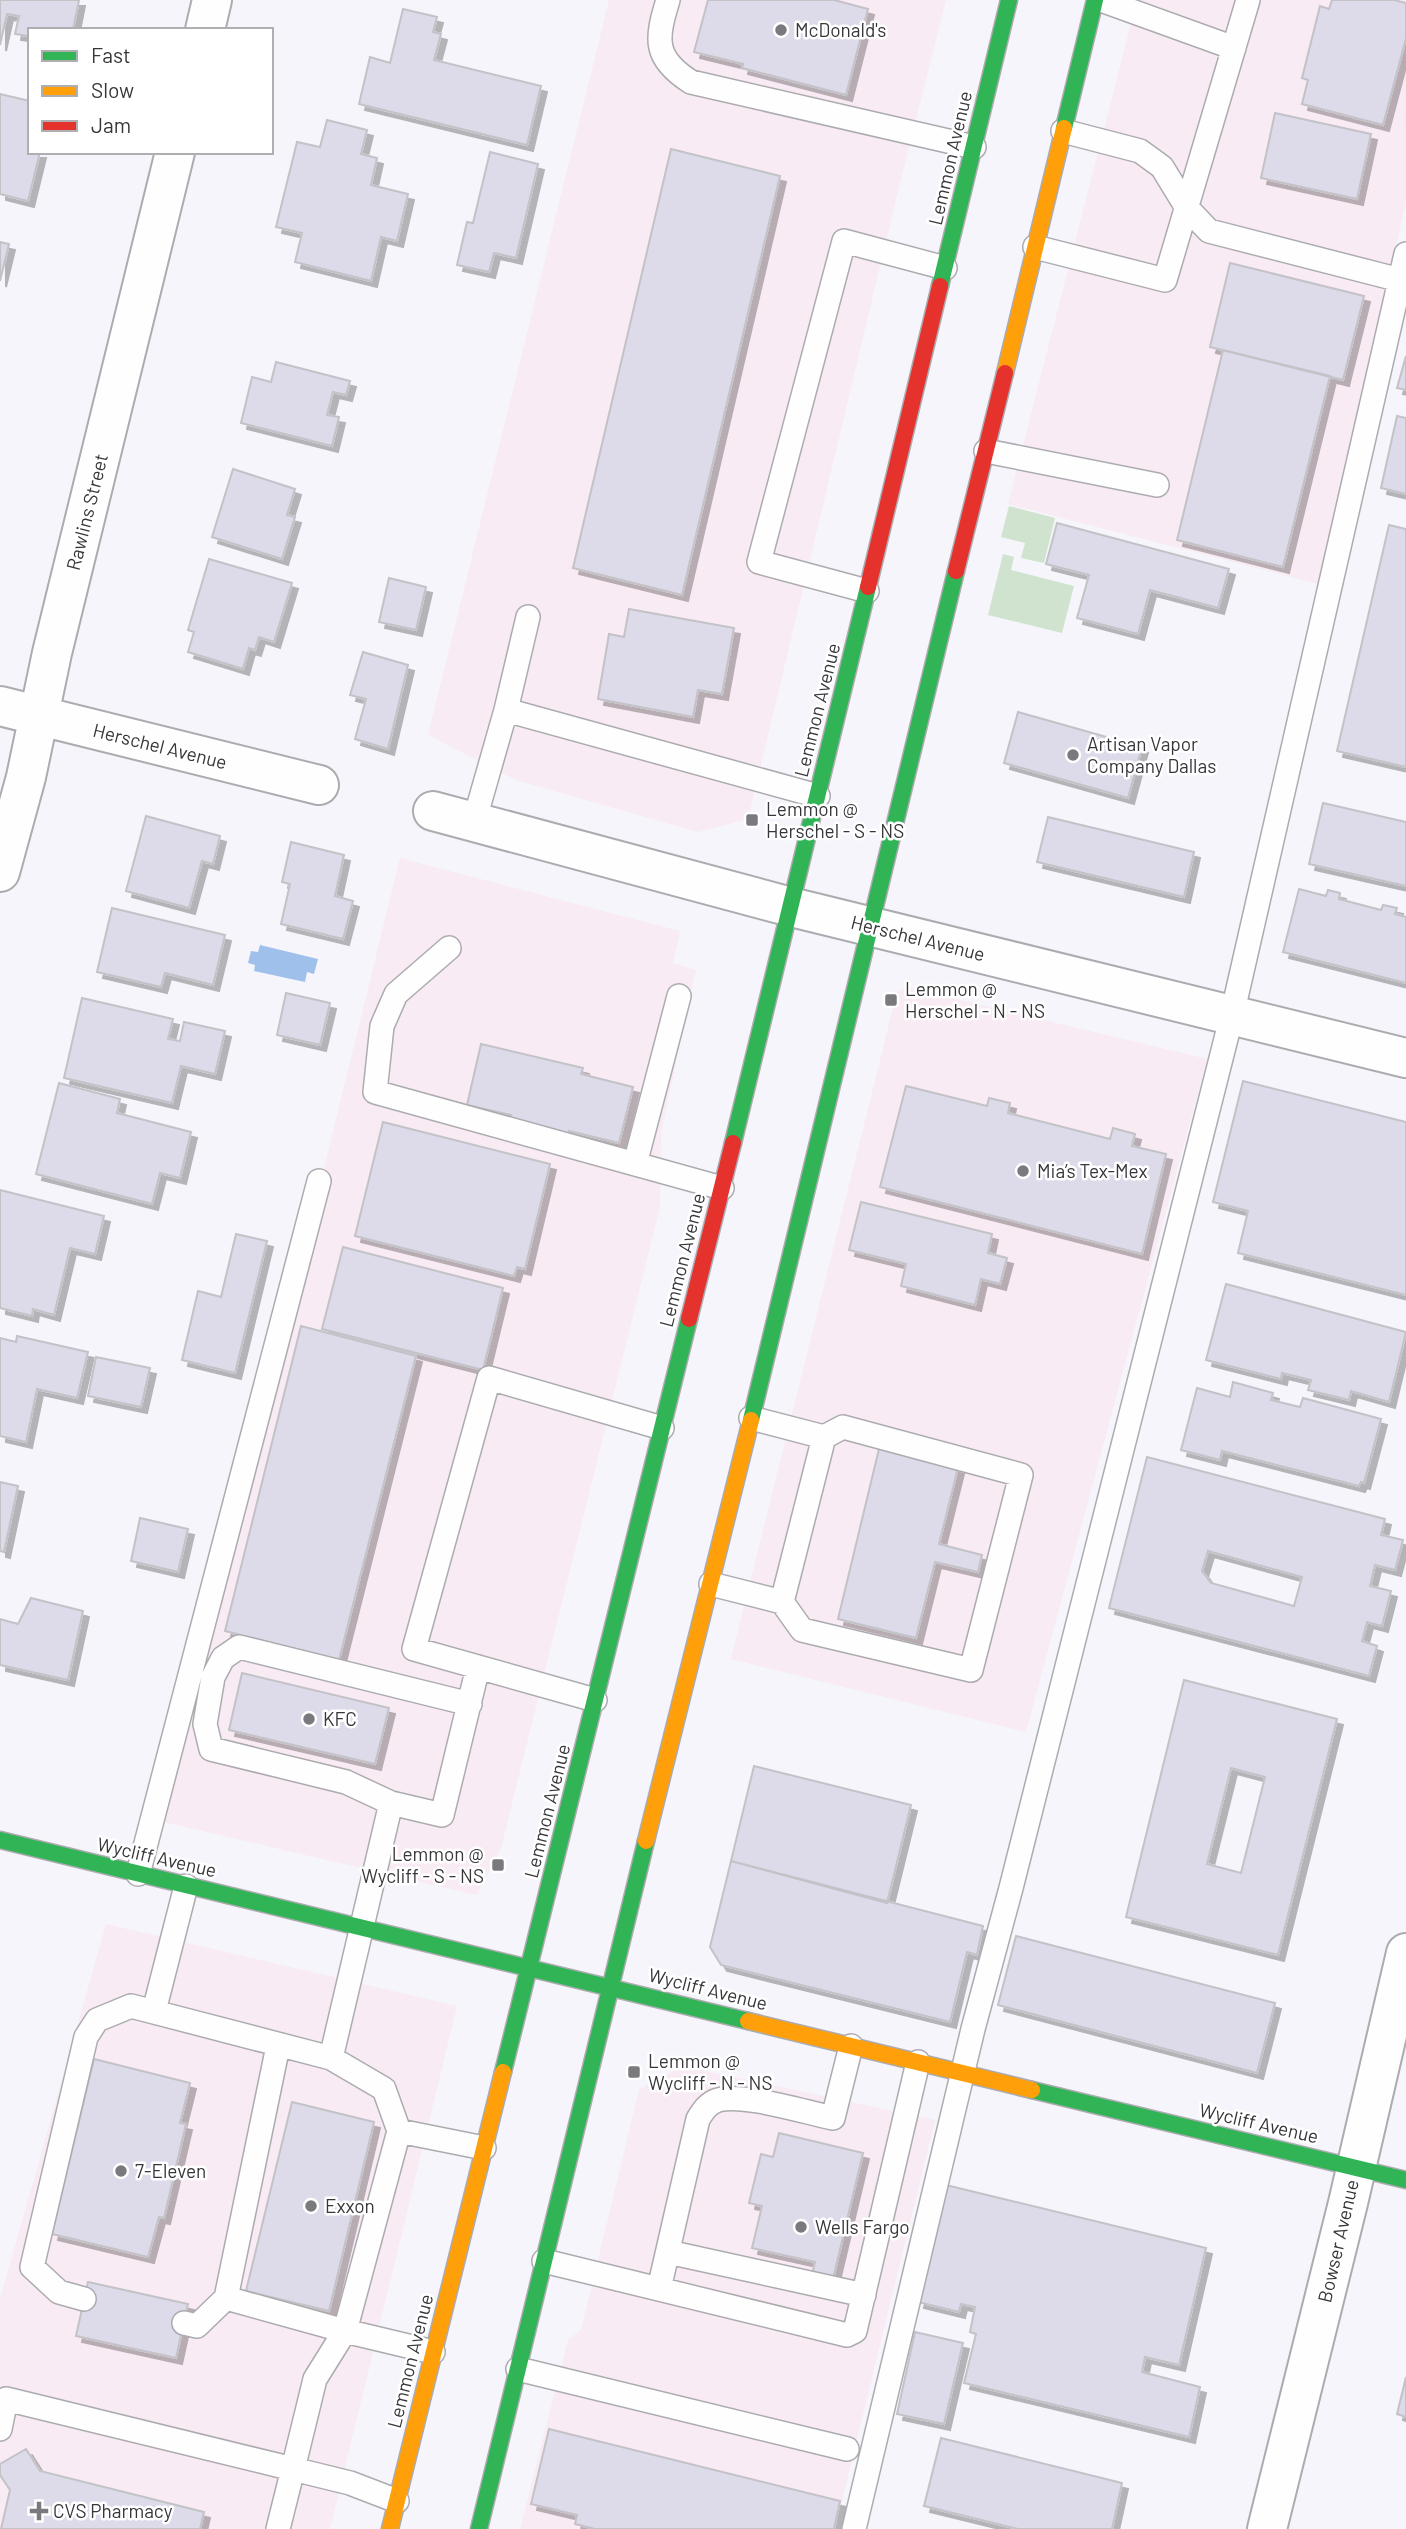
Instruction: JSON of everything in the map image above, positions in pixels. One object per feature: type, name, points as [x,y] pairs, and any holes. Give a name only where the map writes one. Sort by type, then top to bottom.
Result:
[{"type":"main road","name":"Lemmon Avenue","points":[[390,2529],[791,907],[1009,0]]},
{"type":"main road","points":[[479,2529],[1095,0]]},
{"type":"main road","name":"Wycliff Avenue","points":[[0,1840],[1406,2180]]},
{"type":"street","points":[[205,28],[212,0]]},
{"type":"street","name":"Rawlins Street","points":[[0,872],[26,777],[38,716],[175,154]]},
{"type":"street","name":"Herschel Avenue","points":[[0,706],[319,785]]},
{"type":"street","name":"Herschel Avenue","points":[[433,811],[791,907],[1406,1058]]},
{"type":"street","name":"Bowser Avenue","points":[[1267,2529],[1406,1953]]},
{"type":"lane","points":[[668,0],[659,28],[659,43],[664,58],[674,72],[691,82],[974,147]]},
{"type":"lane","points":[[1101,0],[1234,47]]},
{"type":"lane","points":[[1035,247],[1166,280],[1248,0]]},
{"type":"lane","points":[[1063,131],[1140,151],[1161,167],[1187,208],[1209,232],[1400,280]]},
{"type":"lane","points":[[867,591],[759,562],[844,241],[945,268]]},
{"type":"lane","points":[[854,2529],[973,2029],[1232,1015],[1406,254]]},
{"type":"lane","points":[[986,451],[1157,485]]},
{"type":"lane","points":[[474,822],[506,710],[528,617]]},
{"type":"lane","points":[[506,710],[818,796]]},
{"type":"lane","points":[[449,948],[396,993],[382,1026],[375,1092],[722,1188]]},
{"type":"lane","points":[[635,1164],[679,996]]},
{"type":"lane","points":[[138,1874],[319,1181]]},
{"type":"lane","points":[[595,1700],[414,1649],[489,1378],[663,1428]]},
{"type":"lane","points":[[711,1584],[782,1602],[802,1630],[971,1670],[1021,1475],[843,1427],[824,1437],[751,1418]]},
{"type":"lane","points":[[782,1602],[824,1437]]},
{"type":"lane","points":[[470,1704],[239,1647],[223,1658],[213,1677],[205,1724],[211,1749],[346,1782],[391,1803],[442,1815],[470,1704],[478,1667]]},
{"type":"lane","points":[[331,2058],[391,1803]]},
{"type":"lane","points":[[154,2011],[186,1886]]},
{"type":"lane","points":[[85,2299],[59,2292],[32,2267],[86,2037],[97,2020],[131,2006],[154,2011],[331,2058],[384,2089],[399,2131],[345,2331],[316,2379],[278,2529]]},
{"type":"lane","points":[[184,2323],[198,2326],[226,2298],[278,2046]]},
{"type":"lane","points":[[659,2289],[698,2119],[704,2110],[716,2101],[740,2098],[832,2118],[851,2046]]},
{"type":"lane","points":[[544,2261],[847,2335],[855,2331],[918,2062]]},
{"type":"lane","points":[[399,2131],[484,2148]]},
{"type":"lane","points":[[668,2252],[864,2295]]},
{"type":"lane","points":[[226,2298],[433,2352]]},
{"type":"lane","points":[[518,2369],[847,2449]]},
{"type":"lane","points":[[0,2429],[6,2399],[350,2483],[397,2501]]},
{"type":"shaded area","points":[[609,0],[946,0],[748,819],[698,832],[516,780],[428,735]]},
{"type":"shaded area","points":[[1137,0],[1406,0],[1406,200],[1322,585],[1008,504]]},
{"type":"shaded area","points":[[400,858],[680,931],[673,963],[696,970],[661,1133],[660,1207],[501,1848],[477,1895],[164,1822]]},
{"type":"shaded area","points":[[906,987],[1207,1059],[1026,1732],[731,1659],[897,992]]},
{"type":"shaded area","points":[[106,1924],[457,2006],[330,2529],[0,2529],[0,2299]]},
{"type":"shaded area","points":[[682,2066],[935,2120],[835,2529],[520,2529],[568,2340],[581,2330],[639,2090]]},
{"type":"green space","points":[[1009,506],[1055,518],[1044,563],[1021,558],[1025,543],[1001,537]]},
{"type":"green space","points":[[1003,554],[1014,557],[1011,570],[1074,586],[1062,633],[988,615]]},
{"type":"water","points":[[260,945],[318,959],[314,974],[307,972],[305,982],[254,971],[255,965],[248,963],[251,951],[258,952]]},
{"type":"building","points":[[0,0],[79,0],[73,28],[28,28],[28,36],[15,34],[19,16],[7,14],[0,45]]},
{"type":"building","name":"McDonald's","points":[[708,0],[834,0],[868,9],[846,95],[742,68],[743,64],[694,52]]},
{"type":"building","points":[[1332,0],[1394,0],[1406,3],[1406,38],[1383,125],[1302,104],[1308,80],[1302,78],[1320,6],[1329,9]]},
{"type":"building","points":[[403,9],[437,17],[433,32],[441,34],[434,60],[541,86],[527,145],[359,104],[370,57],[390,63]]},
{"type":"building","points":[[0,94],[28,101],[28,154],[40,154],[28,201],[0,194]]},
{"type":"building","points":[[1275,113],[1371,134],[1357,199],[1261,178]]},
{"type":"building","points":[[327,120],[367,130],[361,154],[377,158],[371,185],[408,194],[397,241],[381,237],[371,281],[295,262],[302,233],[276,227],[297,142],[320,147]]},
{"type":"building","points":[[671,149],[780,176],[682,595],[573,568]]},
{"type":"building","points":[[490,152],[538,164],[516,258],[494,253],[489,272],[457,265],[467,222],[473,223]]},
{"type":"building","points":[[0,242],[9,244],[0,281]]},
{"type":"building","points":[[1230,263],[1364,296],[1343,380],[1210,347]]},
{"type":"building","points":[[1223,350],[1330,376],[1283,567],[1177,540]]},
{"type":"building","points":[[1406,356],[1406,390],[1397,388]]},
{"type":"building","points":[[276,362],[350,381],[346,395],[333,392],[327,415],[339,417],[332,446],[241,423],[252,377],[271,382]]},
{"type":"building","points":[[1397,416],[1406,418],[1406,494],[1381,488]]},
{"type":"building","points":[[233,469],[295,489],[287,515],[295,517],[282,559],[212,537]]},
{"type":"building","points":[[1057,523],[1229,569],[1218,608],[1150,590],[1138,634],[1077,618],[1089,575],[1046,564]]},
{"type":"building","points":[[1389,525],[1406,529],[1406,767],[1337,751]]},
{"type":"building","points":[[209,559],[292,583],[274,642],[259,637],[255,650],[249,648],[243,669],[188,652],[194,632],[188,630]]},
{"type":"building","points":[[389,578],[426,587],[416,630],[379,622]]},
{"type":"building","points":[[629,609],[734,628],[722,694],[698,690],[693,717],[598,699],[609,634],[624,637]]},
{"type":"building","points":[[363,652],[408,665],[388,749],[355,739],[366,699],[350,695]]},
{"type":"building","name":"Artisan Vapor Company Dallas","points":[[1018,712],[1142,747],[1128,798],[1004,763]]},
{"type":"building","points":[[1323,803],[1406,822],[1406,886],[1309,864]]},
{"type":"building","points":[[146,816],[220,836],[213,864],[202,861],[189,908],[126,891]]},
{"type":"building","points":[[1048,817],[1194,852],[1184,897],[1037,862]]},
{"type":"building","points":[[291,842],[344,855],[335,896],[353,901],[343,939],[281,924],[290,884],[282,882]]},
{"type":"building","points":[[1299,889],[1326,896],[1328,890],[1340,893],[1339,899],[1381,910],[1383,905],[1397,908],[1395,914],[1406,917],[1406,983],[1283,952]]},
{"type":"building","points":[[112,908],[225,935],[213,985],[165,973],[161,987],[97,972]]},
{"type":"building","points":[[286,993],[330,1003],[320,1045],[277,1035]]},
{"type":"building","points":[[82,998],[173,1019],[168,1039],[180,1041],[184,1022],[225,1031],[215,1074],[181,1066],[172,1103],[64,1078]]},
{"type":"building","points":[[481,1044],[583,1068],[581,1074],[633,1087],[619,1143],[569,1131],[568,1139],[509,1125],[511,1115],[467,1105]]},
{"type":"building","points":[[1243,1081],[1406,1122],[1406,1295],[1238,1253],[1248,1211],[1213,1202]]},
{"type":"building","points":[[59,1083],[120,1099],[117,1113],[191,1132],[180,1178],[160,1173],[152,1204],[36,1174]]},
{"type":"building","name":"Mia’s Tex-Mex","points":[[906,1086],[987,1106],[989,1098],[1010,1103],[1008,1113],[1110,1139],[1113,1128],[1135,1134],[1132,1146],[1166,1154],[1142,1254],[880,1187]]},
{"type":"building","points":[[383,1122],[550,1164],[525,1269],[517,1267],[514,1276],[355,1236]]},
{"type":"building","points":[[0,1190],[104,1216],[95,1254],[70,1248],[54,1315],[33,1309],[32,1316],[0,1308]]},
{"type":"building","points":[[861,1202],[992,1234],[988,1253],[1007,1258],[1000,1284],[981,1279],[975,1305],[901,1286],[906,1264],[849,1250]]},
{"type":"building","points":[[236,1234],[267,1241],[235,1373],[182,1360],[198,1291],[221,1297]]},
{"type":"building","points":[[343,1247],[503,1288],[483,1370],[322,1329]]},
{"type":"building","points":[[1226,1284],[1406,1332],[1389,1402],[1351,1391],[1349,1400],[1308,1390],[1311,1380],[1282,1373],[1281,1379],[1206,1360]]},
{"type":"building","points":[[301,1326],[416,1356],[339,1660],[225,1631]]},
{"type":"building","points":[[17,1336],[88,1352],[77,1398],[37,1389],[26,1442],[0,1436],[0,1338],[16,1342]]},
{"type":"building","points":[[96,1357],[150,1368],[141,1407],[88,1396]]},
{"type":"building","points":[[1233,1382],[1273,1393],[1271,1400],[1300,1407],[1303,1398],[1381,1419],[1364,1483],[1361,1482],[1359,1486],[1222,1451],[1220,1460],[1181,1450],[1197,1388],[1230,1397]]},
{"type":"building","points":[[879,1449],[958,1468],[939,1544],[982,1555],[978,1572],[935,1562],[916,1638],[838,1619]]},
{"type":"building","points":[[1147,1457],[1385,1519],[1381,1535],[1403,1540],[1395,1570],[1375,1565],[1370,1586],[1391,1591],[1382,1626],[1367,1622],[1362,1641],[1377,1646],[1369,1676],[1109,1608]],"holes":[[[1208,1551],[1302,1577],[1294,1606],[1211,1583],[1202,1571]]]},
{"type":"building","points":[[0,1482],[18,1486],[4,1552],[0,1551]]},
{"type":"building","points":[[140,1518],[188,1529],[178,1572],[131,1561]]},
{"type":"building","points":[[31,1598],[83,1611],[68,1680],[0,1665],[0,1619],[18,1624]]},
{"type":"building","name":"KFC","points":[[242,1673],[389,1708],[375,1764],[229,1730]]},
{"type":"building","points":[[1184,1680],[1337,1719],[1278,1955],[1126,1917]],"holes":[[[1231,1768],[1265,1777],[1241,1873],[1207,1864]]]},
{"type":"building","points":[[754,1766],[911,1805],[887,1903],[731,1861]]},
{"type":"building","points":[[731,1861],[983,1926],[977,1955],[967,1952],[950,2022],[721,1965],[710,1947]]},
{"type":"building","points":[[1016,1936],[1275,2003],[1257,2073],[998,2005]]},
{"type":"building","name":"7-Eleven","points":[[94,2059],[190,2083],[180,2123],[186,2124],[164,2218],[159,2217],[148,2257],[52,2234]]},
{"type":"building","name":"Exxon","points":[[292,2102],[374,2122],[329,2311],[246,2291]]},
{"type":"building","name":"Wells Fargo","points":[[779,2133],[863,2153],[832,2283],[811,2278],[815,2262],[752,2248],[762,2206],[749,2203],[761,2154],[773,2157]]},
{"type":"building","points":[[946,2185],[1206,2248],[1179,2365],[1145,2357],[1142,2372],[1200,2387],[1189,2437],[964,2383],[976,2334],[970,2332],[975,2307],[961,2304],[959,2312],[918,2302]]},
{"type":"building","points":[[88,2282],[188,2304],[176,2358],[76,2336]]},
{"type":"building","points":[[915,2332],[963,2343],[944,2424],[897,2414]]},
{"type":"building","points":[[1406,2377],[1406,2417],[1397,2414]]},
{"type":"building","points":[[549,2429],[840,2501],[834,2529],[595,2529],[575,2524],[577,2515],[531,2504]]},
{"type":"building","points":[[941,2438],[1122,2483],[1112,2529],[1018,2529],[924,2506]]},
{"type":"building","name":"CVS Pharmacy","points":[[26,2449],[40,2471],[204,2512],[200,2529],[1,2529],[10,2490],[0,2475],[0,2464]]},
{"type":"traffic: fast","points":[[940,286],[1009,0]]},
{"type":"traffic: fast","points":[[1064,128],[1095,0]]},
{"type":"traffic: fast","points":[[751,1420],[956,571]]},
{"type":"traffic: fast","points":[[733,1143],[868,587]]},
{"type":"traffic: fast","points":[[503,2072],[689,1319]]},
{"type":"traffic: fast","points":[[0,1840],[748,2021]]},
{"type":"traffic: fast","points":[[479,2529],[646,1841]]},
{"type":"traffic: fast","points":[[1032,2090],[1406,2180]]},
{"type":"traffic: slow","points":[[1005,373],[1064,128]]},
{"type":"traffic: slow","points":[[646,1841],[751,1420]]},
{"type":"traffic: slow","points":[[748,2021],[1032,2090]]},
{"type":"traffic: slow","points":[[390,2529],[503,2072]]},
{"type":"traffic: jam","points":[[868,587],[940,286]]},
{"type":"traffic: jam","points":[[956,571],[1005,373]]},
{"type":"traffic: jam","points":[[689,1319],[733,1143]]},
{"type":"place","name":"McDonald's","points":[[781,30]]},
{"type":"place","name":"Artisan Vapor Company Dallas","points":[[1073,755]]},
{"type":"place","name":"Lemmon @ Herschel - S - NS","points":[[752,820]]},
{"type":"place","name":"Lemmon @ Herschel - N - NS","points":[[891,1000]]},
{"type":"place","name":"Mia’s Tex-Mex","points":[[1023,1171]]},
{"type":"place","name":"KFC","points":[[309,1719]]},
{"type":"place","name":"Lemmon @ Wycliff - S - NS","points":[[498,1865]]},
{"type":"place","name":"Lemmon @ Wycliff - N - NS","points":[[634,2072]]},
{"type":"place","name":"7-Eleven","points":[[121,2171]]},
{"type":"place","name":"Exxon","points":[[311,2206]]},
{"type":"place","name":"Wells Fargo","points":[[801,2227]]},
{"type":"place","name":"CVS Pharmacy","points":[[39,2511]]}]
